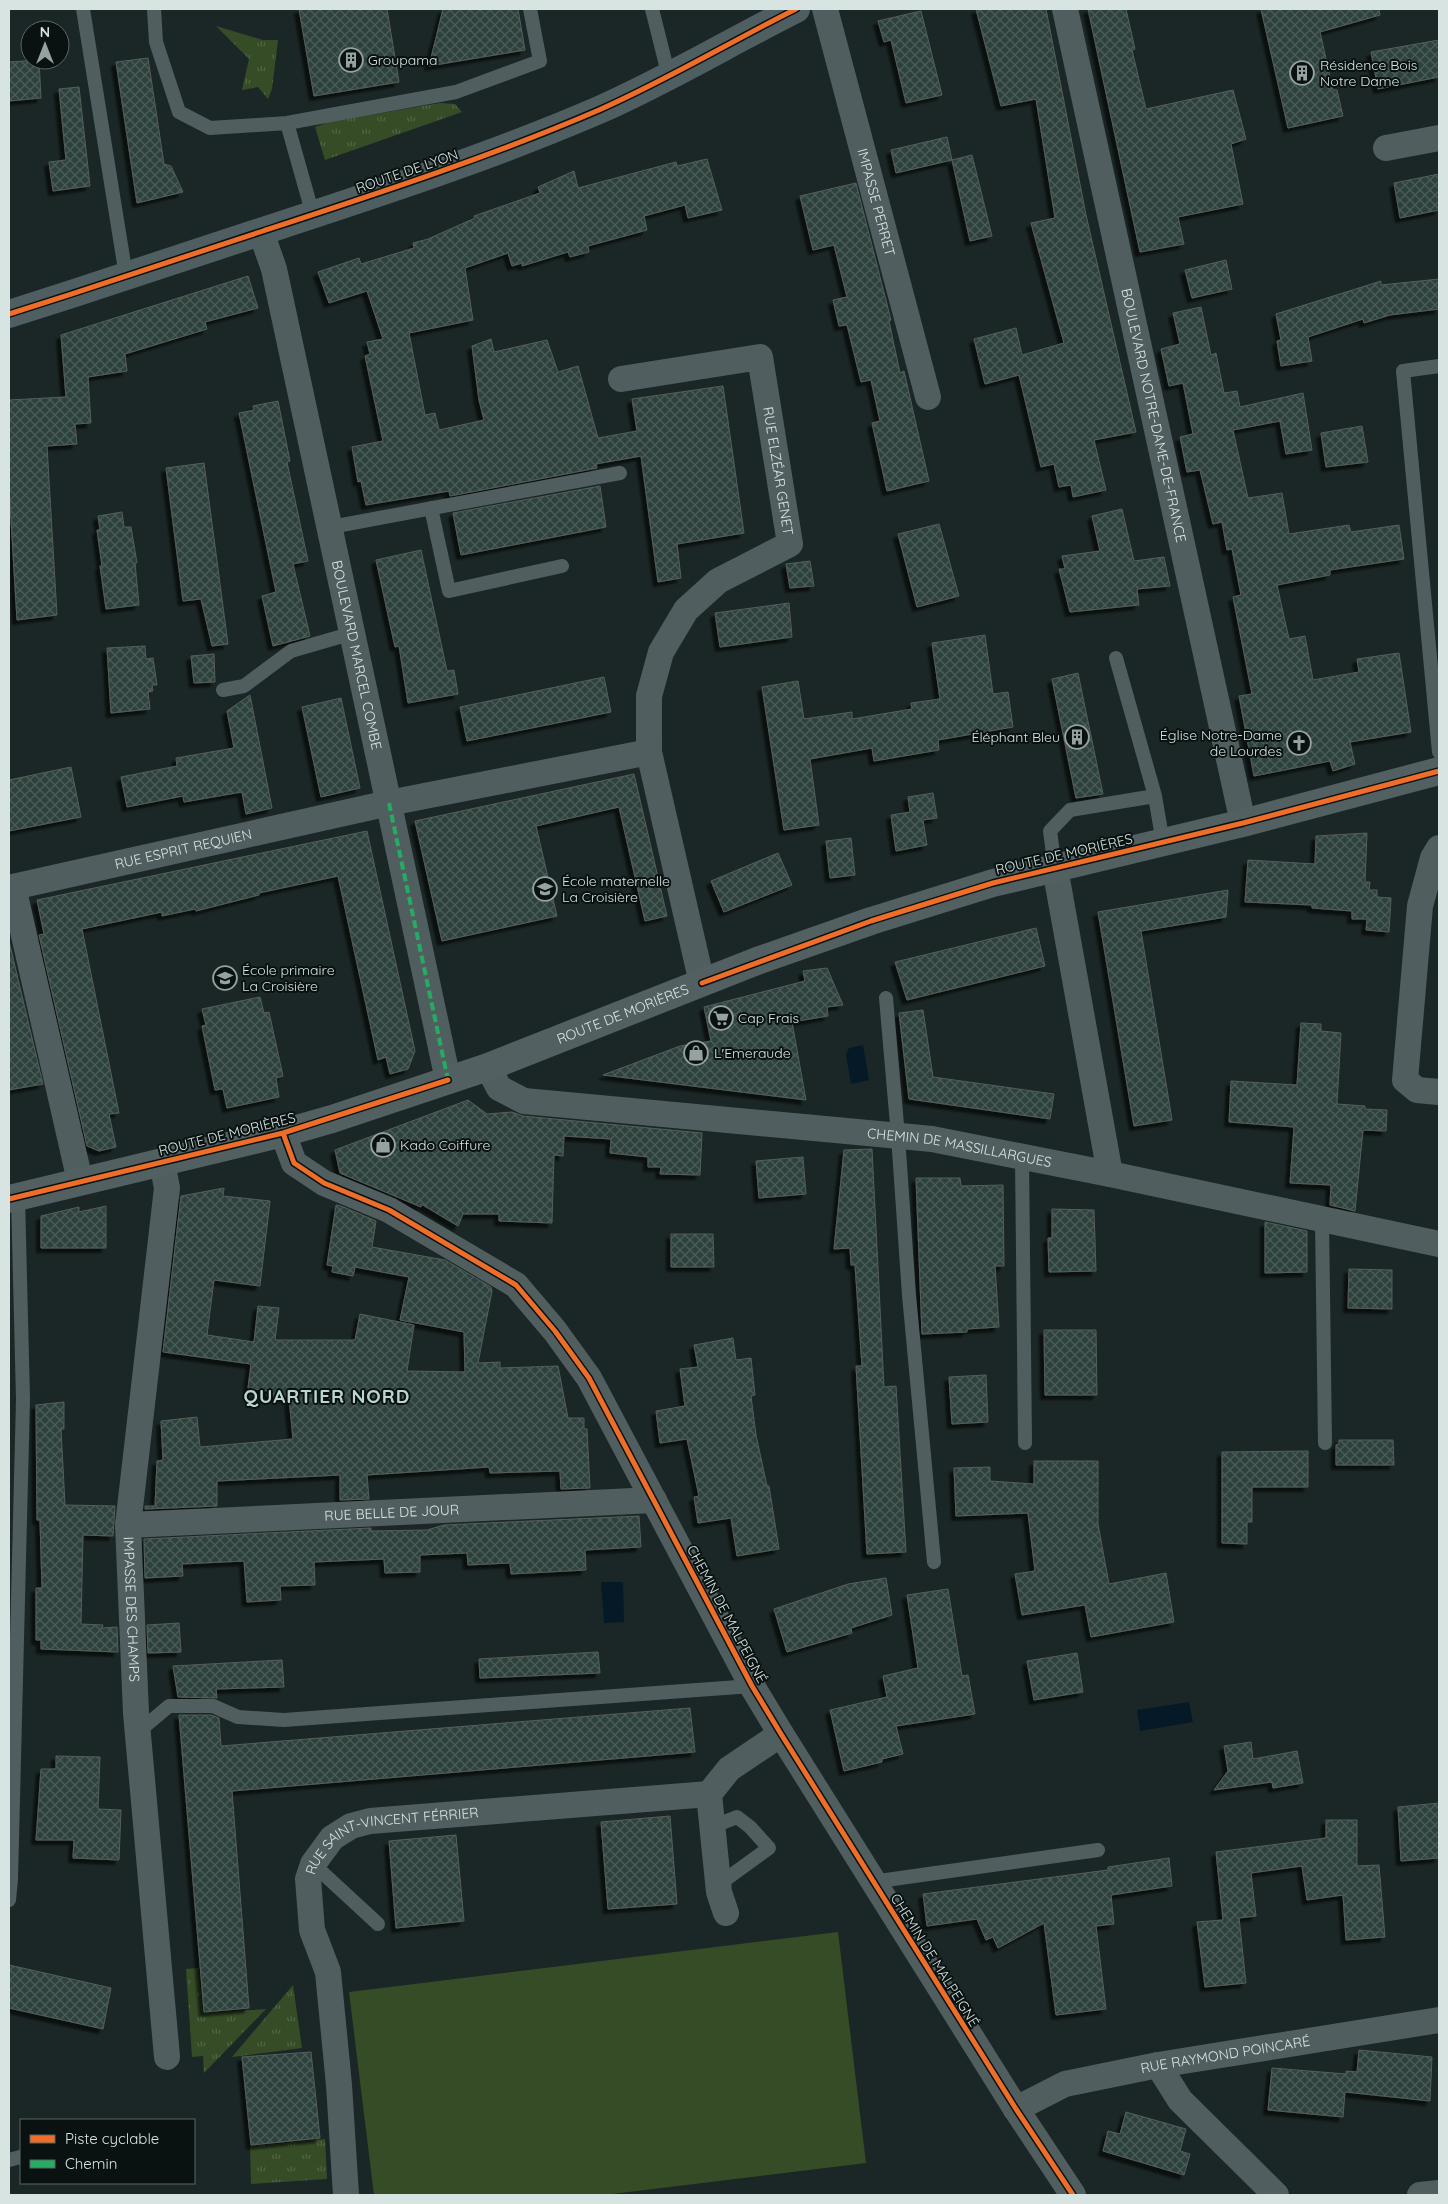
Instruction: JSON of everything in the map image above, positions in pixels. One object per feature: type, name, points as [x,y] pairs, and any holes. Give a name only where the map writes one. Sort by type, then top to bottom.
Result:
[{"type":"main road","name":"ROUTE DE LYON","points":[[9,314],[313,215],[524,141],[601,109],[669,77],[741,36],[796,9]]},
{"type":"main road","name":"ROUTE DE MORIÈRES","points":[[14,1198],[283,1133],[448,1080],[702,982],[870,921],[993,883],[1243,823],[1439,771]]},
{"type":"street","name":"IMPASSE PERRET","points":[[825,9],[928,397]]},
{"type":"street","name":"BOULEVARD NOTRE-DAME-DE-FRANCE","points":[[1065,9],[1243,823]]},
{"type":"street","points":[[1386,148],[1439,138]]},
{"type":"street","name":"BOULEVARD MARCEL COMBE","points":[[261,232],[274,269],[331,527],[448,1080]]},
{"type":"street","name":"RUE ELZÉAR GENET","points":[[622,379],[760,357],[790,544],[718,581],[686,610],[662,652],[649,696],[649,752],[702,982]]},
{"type":"street","name":"RUE ESPRIT REQUIEN","points":[[80,1181],[13,887],[389,803],[649,752]]},
{"type":"street","points":[[1439,848],[1433,858],[1420,906],[1405,1080],[1417,1090],[1439,1092]]},
{"type":"street","points":[[1055,868],[1110,1174]]},
{"type":"street","name":"CHEMIN DE MASSILLARGUES","points":[[488,1066],[499,1088],[524,1101],[932,1139],[1110,1174],[1439,1244]]},
{"type":"street","name":"CHEMIN DE MALPEIGNÉ","points":[[283,1133],[294,1163],[324,1183],[389,1210],[516,1285],[555,1331],[589,1378],[752,1686],[872,1882],[1073,2195]]},
{"type":"street","name":"IMPASSE DES CHAMPS","points":[[162,1162],[167,1188],[128,1525],[138,1732],[167,2057]]},
{"type":"street","name":"RUE BELLE DE JOUR","points":[[128,1525],[654,1500]]},
{"type":"street","points":[[726,1913],[718,1885],[709,1794],[729,1769],[781,1734]]},
{"type":"street","name":"RUE SAINT-VINCENT FÉRRIER","points":[[346,2195],[339,2086],[328,1972],[312,1930],[308,1879],[313,1864],[332,1838],[351,1826],[370,1821],[709,1794]]},
{"type":"street","name":"RUE RAYMOND POINCARÉ","points":[[1016,2109],[1064,2084],[1158,2065],[1439,2020]]},
{"type":"street","points":[[1158,2065],[1180,2100],[1276,2195]]},
{"type":"street","points":[[1420,2195],[1439,2193]]},
{"type":"lane","points":[[83,9],[126,276]]},
{"type":"lane","points":[[154,9],[156,42],[179,112],[210,128],[287,123],[456,92],[540,61],[530,9]]},
{"type":"lane","points":[[652,9],[669,77]]},
{"type":"lane","points":[[287,123],[313,215]]},
{"type":"lane","points":[[1439,366],[1403,370],[1437,695],[1439,752]]},
{"type":"lane","points":[[331,527],[620,472]]},
{"type":"lane","points":[[431,508],[449,591],[562,566]]},
{"type":"lane","points":[[223,690],[244,686],[291,651],[353,633]]},
{"type":"lane","points":[[1116,658],[1155,796],[1163,843]]},
{"type":"lane","points":[[1055,868],[1050,831],[1070,810],[1155,796]]},
{"type":"lane","points":[[886,998],[909,1295],[934,1562]]},
{"type":"lane","points":[[1022,1157],[1025,1443]]},
{"type":"lane","points":[[9,1900],[23,1399],[14,1198]]},
{"type":"lane","points":[[1322,1219],[1325,1443]]},
{"type":"lane","points":[[138,1732],[169,1706],[213,1706],[238,1717],[284,1720],[752,1686]]},
{"type":"lane","points":[[712,1827],[737,1817],[750,1827],[769,1848],[718,1885]]},
{"type":"lane","points":[[872,1882],[1098,1850]]},
{"type":"lane","points":[[313,1864],[378,1924]]},
{"type":"green space","points":[[216,26],[263,40],[278,40],[272,89],[268,99],[258,87],[242,90],[249,59]]},
{"type":"green space","points":[[440,103],[455,104],[462,112],[325,160],[315,127],[329,122]]},
{"type":"green space","points":[[838,1932],[866,2163],[604,2195],[374,2195],[349,1992]]},
{"type":"green space","points":[[198,1968],[203,2013],[266,2009],[204,2073],[203,2056],[192,2057],[186,1969]]},
{"type":"green space","points":[[293,1985],[302,2048],[232,2057]]},
{"type":"green space","points":[[325,2139],[327,2179],[251,2184],[250,2146]]},
{"type":"water","points":[[863,1045],[869,1080],[851,1084],[846,1055],[849,1048]]},
{"type":"water","points":[[601,1582],[623,1582],[624,1622],[604,1623]]},
{"type":"water","points":[[1189,1702],[1193,1722],[1140,1731],[1137,1710]]},
{"type":"building","name":"Groupama","points":[[299,9],[387,9],[399,82],[314,96]]},
{"type":"building","points":[[443,9],[518,9],[525,50],[429,66]]},
{"type":"building","points":[[976,9],[1046,9],[1086,215],[1136,432],[1094,440],[1106,490],[1073,497],[1071,485],[1059,487],[1054,464],[1041,467],[1019,375],[985,384],[974,339],[1016,328],[1022,355],[1064,343],[1031,223],[1055,218],[1036,99],[1001,106]]},
{"type":"building","points":[[1088,9],[1126,9],[1135,49],[1132,50],[1146,109],[1233,90],[1246,139],[1231,144],[1243,204],[1178,217],[1184,244],[1140,252]]},
{"type":"building","name":"Résidence Bois Notre Dame","points":[[1261,9],[1379,9],[1380,15],[1320,32],[1333,90],[1337,90],[1343,116],[1288,128]]},
{"type":"building","points":[[921,11],[942,95],[906,103],[891,40],[884,42],[878,21]]},
{"type":"building","points":[[1439,40],[1439,77],[1378,89],[1371,52]]},
{"type":"building","points":[[148,58],[164,164],[171,166],[183,192],[137,203],[116,62]]},
{"type":"building","points":[[20,61],[20,70],[40,70],[41,98],[9,101],[9,62]]},
{"type":"building","points":[[79,87],[90,186],[53,191],[49,162],[66,160],[59,89]]},
{"type":"building","points":[[947,137],[952,160],[896,173],[891,150]]},
{"type":"building","points":[[972,155],[992,236],[970,241],[952,160]]},
{"type":"building","points":[[707,159],[722,210],[688,218],[685,205],[644,216],[647,230],[588,246],[589,252],[570,257],[568,252],[522,266],[522,263],[512,266],[508,253],[465,268],[473,320],[409,333],[425,415],[435,413],[439,430],[484,420],[479,400],[472,346],[491,339],[494,352],[547,340],[558,372],[578,366],[598,438],[637,431],[632,399],[723,386],[744,533],[677,544],[681,578],[658,582],[641,456],[596,464],[597,468],[450,496],[449,491],[366,505],[361,481],[358,482],[352,447],[383,441],[365,356],[370,354],[367,342],[383,339],[367,291],[329,303],[318,272],[359,258],[361,264],[414,248],[413,243],[428,239],[475,218],[474,216],[540,193],[538,187],[574,171],[578,188],[676,162],[677,166]]},
{"type":"building","points":[[1439,174],[1439,210],[1400,218],[1394,183]]},
{"type":"building","points":[[856,183],[891,320],[889,321],[900,373],[904,371],[929,481],[887,491],[872,423],[880,421],[871,380],[861,382],[847,325],[839,326],[833,300],[847,297],[834,245],[813,250],[800,196]]},
{"type":"building","points":[[1226,260],[1232,289],[1192,298],[1185,270]]},
{"type":"building","points":[[248,276],[258,308],[205,322],[207,329],[125,354],[127,371],[88,377],[91,423],[75,424],[77,444],[47,446],[57,615],[17,620],[9,486],[9,400],[66,397],[61,335]]},
{"type":"building","points":[[1439,279],[1439,309],[1390,315],[1364,323],[1363,319],[1308,337],[1312,361],[1281,366],[1277,341],[1281,340],[1276,314],[1381,281],[1381,285]]},
{"type":"building","points":[[1201,307],[1211,355],[1216,353],[1224,393],[1237,391],[1240,407],[1303,393],[1312,450],[1286,454],[1280,421],[1233,430],[1248,498],[1282,493],[1289,534],[1349,525],[1351,532],[1399,525],[1404,559],[1330,570],[1330,575],[1277,585],[1289,639],[1305,636],[1313,680],[1359,672],[1357,659],[1399,653],[1411,732],[1350,742],[1355,764],[1333,771],[1330,761],[1254,776],[1239,696],[1252,694],[1233,597],[1241,595],[1232,549],[1227,550],[1222,522],[1213,524],[1200,470],[1187,472],[1180,437],[1193,434],[1183,383],[1169,386],[1161,349],[1180,344],[1173,313]]},
{"type":"building","points":[[278,401],[290,461],[287,462],[308,561],[293,564],[310,636],[273,646],[262,596],[276,592],[239,413],[254,410],[253,406]]},
{"type":"building","points":[[1362,426],[1368,462],[1326,467],[1321,433]]},
{"type":"building","points":[[204,463],[228,644],[212,646],[201,599],[183,601],[166,468]]},
{"type":"building","points":[[600,486],[606,527],[461,555],[453,513]]},
{"type":"building","points":[[1122,509],[1134,561],[1164,557],[1170,586],[1137,589],[1139,605],[1070,612],[1059,569],[1065,569],[1062,556],[1100,551],[1092,516]]},
{"type":"building","points":[[122,512],[124,527],[131,527],[137,563],[135,563],[139,605],[106,609],[100,566],[102,566],[97,530],[100,530],[98,516]]},
{"type":"building","points":[[939,524],[959,596],[917,607],[898,534]]},
{"type":"building","points":[[421,550],[447,671],[454,670],[458,694],[408,703],[399,646],[395,647],[376,560]]},
{"type":"building","points":[[810,561],[814,586],[790,588],[786,564]]},
{"type":"building","points":[[789,603],[792,637],[720,647],[715,613]]},
{"type":"building","points":[[985,635],[993,694],[1008,692],[1013,727],[938,740],[939,750],[874,761],[872,748],[810,759],[819,825],[784,830],[762,687],[798,681],[804,719],[852,712],[852,719],[912,709],[911,703],[940,699],[932,643]]},
{"type":"building","points":[[145,646],[146,659],[153,658],[157,685],[152,685],[153,691],[148,692],[150,709],[111,713],[107,648]]},
{"type":"building","points":[[214,654],[215,682],[194,683],[191,656]]},
{"type":"building","name":"Éléphant Bleu","points":[[1078,673],[1103,794],[1076,798],[1052,679]]},
{"type":"building","points":[[604,677],[611,712],[467,741],[460,707]]},
{"type":"building","points":[[250,695],[272,808],[246,814],[242,792],[184,802],[183,796],[127,807],[121,777],[177,766],[176,758],[234,748],[227,711]]},
{"type":"building","points":[[341,698],[360,788],[321,797],[302,707]]},
{"type":"building","points":[[71,767],[81,817],[9,831],[9,780]]},
{"type":"building","points":[[634,774],[667,916],[645,921],[619,807],[536,826],[557,916],[442,941],[415,821]]},
{"type":"building","points":[[933,793],[937,818],[923,820],[927,845],[896,851],[891,815],[910,812],[908,797]]},
{"type":"building","points":[[367,831],[415,1051],[408,1069],[390,1074],[386,1057],[378,1060],[338,876],[259,893],[259,895],[196,911],[195,909],[162,916],[162,912],[82,929],[119,1113],[109,1114],[116,1147],[99,1151],[87,1146],[39,935],[44,934],[37,900]]},
{"type":"building","points":[[1367,833],[1365,882],[1370,882],[1369,890],[1377,890],[1377,897],[1391,898],[1389,932],[1366,930],[1367,919],[1352,919],[1352,911],[1312,908],[1312,905],[1245,902],[1248,860],[1315,864],[1316,836]]},
{"type":"building","points":[[851,838],[855,875],[830,878],[826,841]]},
{"type":"building","points":[[778,853],[792,885],[724,912],[711,881]]},
{"type":"building","points":[[1228,890],[1226,917],[1141,931],[1172,1120],[1134,1126],[1098,912]]},
{"type":"building","points":[[1036,928],[1045,966],[907,1000],[895,962]]},
{"type":"building","points":[[9,941],[43,1084],[9,1090]]},
{"type":"building","points":[[827,968],[843,1005],[827,1007],[828,1016],[792,1022],[806,1100],[603,1075],[680,1046],[711,1041],[704,1007],[805,981],[803,971]]},
{"type":"building","points":[[260,997],[264,1013],[269,1012],[283,1076],[276,1078],[279,1097],[227,1108],[223,1089],[215,1090],[202,1026],[206,1025],[202,1009]]},
{"type":"building","points":[[923,1010],[933,1077],[1054,1094],[1050,1119],[909,1099],[899,1013]]},
{"type":"building","points":[[1301,1023],[1321,1024],[1321,1031],[1341,1033],[1337,1104],[1365,1106],[1365,1109],[1387,1110],[1386,1131],[1363,1130],[1355,1211],[1330,1205],[1331,1185],[1290,1183],[1294,1127],[1229,1122],[1231,1081],[1297,1085]]},
{"type":"building","points":[[468,1100],[487,1114],[512,1112],[523,1116],[702,1133],[700,1175],[660,1174],[661,1167],[648,1167],[648,1157],[610,1153],[611,1139],[564,1136],[563,1156],[554,1155],[552,1223],[499,1221],[499,1214],[463,1214],[458,1226],[421,1204],[421,1207],[340,1173],[335,1150]]},
{"type":"building","points":[[872,1149],[884,1387],[896,1386],[906,1552],[867,1554],[856,1366],[862,1366],[855,1265],[851,1265],[850,1248],[834,1249],[844,1150]]},
{"type":"building","points":[[803,1157],[806,1194],[759,1198],[756,1161]]},
{"type":"building","points":[[916,1178],[960,1178],[961,1186],[1003,1185],[1004,1266],[995,1266],[999,1327],[967,1329],[967,1332],[922,1334]]},
{"type":"building","points":[[224,1188],[223,1196],[270,1201],[260,1286],[214,1280],[207,1335],[254,1342],[258,1306],[279,1308],[275,1340],[355,1340],[360,1314],[414,1325],[407,1371],[465,1372],[464,1332],[400,1320],[409,1277],[355,1267],[353,1276],[332,1272],[333,1266],[327,1265],[336,1205],[341,1206],[376,1221],[372,1247],[445,1260],[491,1287],[492,1291],[478,1363],[500,1362],[500,1368],[558,1366],[568,1418],[584,1418],[584,1429],[587,1429],[590,1488],[561,1489],[560,1471],[490,1473],[489,1467],[367,1475],[369,1499],[340,1500],[340,1475],[217,1481],[217,1506],[145,1509],[145,1506],[155,1506],[157,1461],[163,1460],[161,1421],[197,1417],[200,1447],[293,1439],[289,1398],[267,1396],[268,1391],[248,1388],[251,1364],[163,1352],[181,1196]]},
{"type":"building","points":[[106,1206],[106,1248],[41,1248],[41,1216],[79,1207],[79,1212]]},
{"type":"building","points":[[1052,1209],[1094,1210],[1096,1271],[1049,1272],[1048,1238],[1052,1238]]},
{"type":"building","points":[[1265,1222],[1307,1231],[1307,1272],[1265,1273]]},
{"type":"building","points":[[671,1234],[713,1234],[714,1267],[671,1267]]},
{"type":"building","points":[[1349,1269],[1392,1270],[1392,1309],[1348,1308]]},
{"type":"building","points":[[1044,1330],[1096,1330],[1097,1395],[1045,1395]]},
{"type":"building","points":[[733,1338],[736,1360],[751,1358],[755,1395],[751,1396],[756,1435],[767,1486],[769,1486],[779,1549],[737,1556],[731,1518],[698,1523],[694,1497],[699,1496],[687,1439],[660,1443],[656,1411],[685,1406],[680,1369],[698,1367],[694,1345]]},
{"type":"building","points":[[986,1375],[988,1422],[952,1424],[949,1377]]},
{"type":"building","points":[[64,1402],[64,1429],[61,1429],[65,1505],[115,1506],[113,1536],[83,1535],[81,1624],[103,1625],[102,1628],[117,1627],[118,1652],[41,1649],[41,1640],[36,1640],[36,1588],[42,1588],[40,1520],[37,1520],[36,1405]]},
{"type":"building","points":[[1339,1440],[1393,1440],[1394,1465],[1336,1465],[1336,1445],[1339,1444]]},
{"type":"building","points":[[1308,1451],[1308,1487],[1252,1487],[1252,1522],[1247,1522],[1247,1544],[1222,1543],[1222,1452]]},
{"type":"building","points":[[1034,1461],[1098,1461],[1098,1524],[1109,1584],[1166,1573],[1174,1622],[1091,1637],[1085,1605],[1022,1615],[1015,1574],[1035,1571],[1028,1513],[956,1516],[954,1468],[990,1467],[990,1481],[1034,1484]]},
{"type":"building","points":[[639,1516],[641,1547],[585,1550],[586,1570],[511,1574],[510,1563],[468,1565],[467,1553],[420,1555],[420,1572],[385,1573],[384,1559],[314,1562],[315,1585],[280,1586],[281,1600],[247,1602],[244,1561],[182,1564],[183,1576],[145,1578],[144,1539],[371,1528],[371,1531],[427,1530],[444,1525]]},
{"type":"building","points":[[886,1578],[892,1615],[851,1628],[852,1633],[787,1652],[774,1609],[848,1584]]},
{"type":"building","points":[[948,1589],[962,1676],[968,1675],[975,1714],[896,1726],[903,1754],[882,1759],[882,1762],[844,1771],[830,1710],[887,1697],[883,1676],[918,1668],[907,1595]]},
{"type":"building","points":[[179,1623],[181,1652],[148,1653],[147,1625]]},
{"type":"building","points":[[598,1652],[600,1673],[480,1678],[479,1659]]},
{"type":"building","points":[[1077,1653],[1083,1692],[1034,1700],[1027,1661]]},
{"type":"building","points":[[282,1660],[284,1687],[216,1689],[217,1698],[178,1697],[173,1666]]},
{"type":"building","points":[[690,1708],[695,1752],[232,1791],[249,2008],[204,2012],[179,1715],[211,1715],[219,1718],[221,1746]]},
{"type":"building","points":[[1251,1742],[1253,1759],[1297,1751],[1303,1783],[1273,1788],[1272,1782],[1214,1790],[1228,1771],[1224,1746]]},
{"type":"building","points":[[56,1756],[100,1757],[98,1809],[121,1810],[119,1860],[73,1858],[74,1840],[36,1840],[41,1769],[56,1769]]},
{"type":"building","points":[[1439,1803],[1439,1858],[1401,1861],[1398,1807]]},
{"type":"building","points":[[670,1816],[677,1904],[608,1909],[601,1822]]},
{"type":"building","points":[[1326,1820],[1357,1820],[1357,1866],[1379,1865],[1385,1937],[1346,1940],[1343,1895],[1307,1900],[1302,1866],[1251,1873],[1256,1916],[1239,1918],[1246,1983],[1205,1987],[1197,1922],[1223,1920],[1216,1852],[1326,1838]]},
{"type":"building","points":[[456,1835],[464,1921],[396,1928],[389,1841]]},
{"type":"building","points":[[1169,1858],[1172,1886],[1111,1895],[1114,1924],[1096,1926],[1106,2009],[1056,2015],[1044,1923],[998,1948],[993,1937],[986,1940],[977,1919],[927,1926],[923,1894],[1108,1870],[1108,1867]]},
{"type":"building","points":[[9,1965],[111,1988],[103,2029],[9,2008]]},
{"type":"building","points":[[1359,2050],[1432,2057],[1430,2101],[1345,2092],[1343,2117],[1268,2110],[1272,2068],[1346,2074],[1346,2071],[1357,2072]]},
{"type":"building","points":[[311,2052],[320,2138],[251,2145],[242,2057]]},
{"type":"building","points":[[1126,2112],[1186,2129],[1180,2151],[1190,2154],[1184,2175],[1103,2151],[1108,2131],[1120,2134]]},
{"type":"marked path","points":[[389,803],[448,1080]]},
{"type":"cycle path","points":[[9,314],[348,203],[516,144],[599,110],[674,74],[796,9]]},
{"type":"cycle path","points":[[702,983],[871,921],[993,883],[1243,823],[1439,771]]},
{"type":"cycle path","points":[[9,1199],[283,1133],[448,1080]]},
{"type":"cycle path","points":[[283,1133],[294,1163],[324,1183],[389,1210],[516,1285],[555,1331],[589,1378],[752,1686],[1016,2109],[1073,2195]]},
{"type":"place","name":"Groupama","points":[[351,60]]},
{"type":"place","name":"Résidence Bois Notre Dame","points":[[1302,73]]},
{"type":"place","name":"Éléphant Bleu","points":[[1077,737]]},
{"type":"place","name":"Église Notre-Dame de Lourdes","points":[[1299,743]]},
{"type":"place","name":"École maternelle La Croisière","points":[[545,889]]},
{"type":"place","name":"École primaire La Croisière","points":[[225,978]]},
{"type":"place","name":"Cap Frais","points":[[721,1018]]},
{"type":"place","name":"L'Emeraude","points":[[696,1053]]},
{"type":"place","name":"Kado Coiffure","points":[[383,1145]]},
{"type":"district","name":"QUARTIER NORD","points":[[327,1396]]}]
